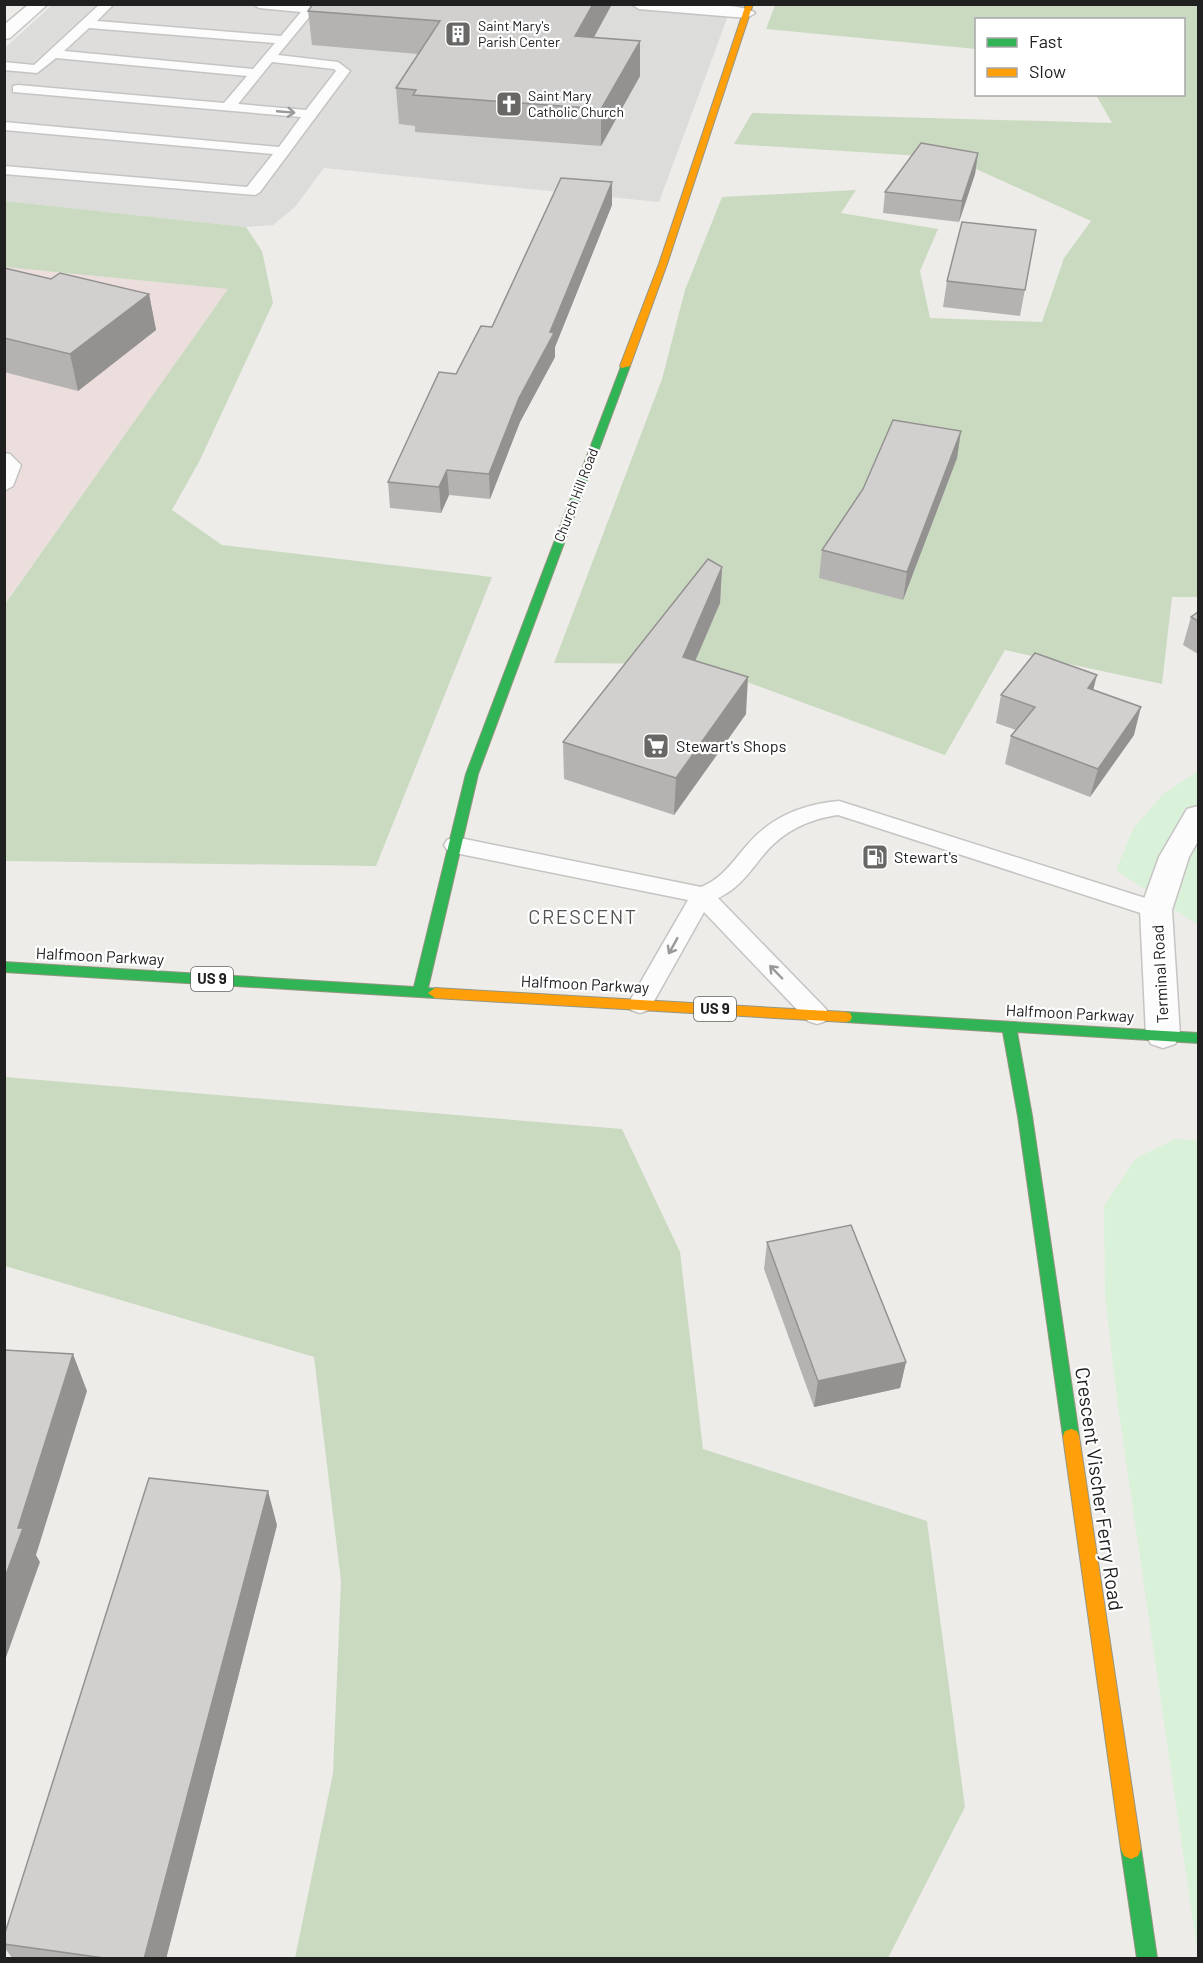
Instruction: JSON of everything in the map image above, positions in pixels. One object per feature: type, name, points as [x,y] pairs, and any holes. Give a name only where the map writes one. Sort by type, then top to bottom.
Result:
[{"type":"street","points":[[4,34],[40,4]]},
{"type":"street","points":[[639,4],[748,9]]},
{"type":"street","name":"Church Hill Road","points":[[420,991],[472,774],[663,264],[748,9]]},
{"type":"street","name":"Terminal Road","points":[[1163,1035],[1156,910],[1174,857],[1198,816]]},
{"type":"street","name":"Halfmoon Parkway","points":[[4,967],[1163,1035]]},
{"type":"street","name":"Crescent Vischer Ferry Road","points":[[1009,1026],[1027,1128],[1147,1959]]},
{"type":"street","name":"US 9","points":[[1163,1035],[1198,1038]]},
{"type":"lane","points":[[4,102],[108,4]]},
{"type":"lane","points":[[259,4],[313,7]]},
{"type":"lane","points":[[228,107],[267,58],[313,7]]},
{"type":"lane","points":[[86,24],[284,40]]},
{"type":"lane","points":[[53,54],[256,73]]},
{"type":"lane","points":[[4,170],[250,192],[255,189],[342,68],[328,64],[267,58]]},
{"type":"lane","points":[[4,66],[37,69]]},
{"type":"lane","points":[[18,89],[310,114]]},
{"type":"lane","points":[[4,126],[282,151]]},
{"type":"lane","points":[[4,458],[12,465],[4,486]]},
{"type":"lane","points":[[454,845],[702,895],[721,888],[734,878],[758,846],[793,819],[818,809],[839,808],[1156,910]]},
{"type":"lane","points":[[640,1004],[702,895]]},
{"type":"lane","points":[[702,895],[817,1015]]},
{"type":"shaded area","points":[[52,5],[732,5],[659,202],[324,168],[295,207],[273,225],[246,227],[5,201],[5,48]]},
{"type":"shaded area","points":[[92,5],[336,5],[293,53],[342,61],[359,69],[262,200],[5,175],[5,84]]},
{"type":"shaded area","points":[[5,267],[229,289],[5,603]]},
{"type":"green space","points":[[775,5],[1198,5],[1198,597],[1172,597],[1162,684],[1005,650],[945,755],[698,664],[554,663],[662,379],[685,290],[722,197],[856,190],[841,213],[938,229],[920,271],[930,318],[1042,322],[1064,258],[1091,221],[952,158],[734,144],[752,113],[1112,123],[1097,96],[1185,96],[1185,18],[975,18],[975,49],[766,29]]},
{"type":"green space","points":[[5,201],[246,227],[262,251],[273,303],[200,460],[172,510],[222,545],[492,577],[376,866],[5,861],[5,604],[228,289],[5,267]]},
{"type":"green space","points":[[1198,771],[1198,925],[1116,870],[1133,829],[1163,794]]},
{"type":"green space","points":[[5,1077],[622,1129],[680,1252],[703,1449],[927,1521],[965,1807],[888,1958],[295,1958],[333,1773],[341,1581],[314,1357],[5,1266]]},
{"type":"green space","points":[[1175,1139],[1198,1140],[1198,1956],[1117,1400],[1105,1296],[1104,1206],[1136,1158]]},
{"type":"building","points":[[313,4],[593,4],[575,36],[640,41],[601,109],[413,95],[416,90],[396,88],[440,21],[308,11]]},
{"type":"building","points":[[921,143],[978,153],[962,201],[885,192]]},
{"type":"building","points":[[561,178],[612,182],[550,332],[554,333],[519,398],[489,474],[447,470],[439,487],[388,482],[439,372],[456,374],[481,326],[492,327]]},
{"type":"building","points":[[962,222],[1036,230],[1025,290],[947,281]]},
{"type":"building","points":[[4,268],[51,279],[60,273],[149,294],[70,354],[4,338]]},
{"type":"building","points":[[893,420],[961,431],[907,572],[822,550],[863,489]]},
{"type":"building","points":[[708,559],[722,567],[683,657],[748,677],[676,778],[563,742]]},
{"type":"building","points":[[1198,612],[1198,621],[1191,617]]},
{"type":"building","points":[[1035,653],[1097,675],[1088,688],[1141,707],[1098,769],[1011,736],[1035,707],[1001,695]]},
{"type":"building","points":[[851,1225],[906,1362],[818,1381],[767,1242]]},
{"type":"building","points":[[4,1350],[73,1354],[18,1528],[23,1528],[4,1580]]},
{"type":"building","points":[[149,1478],[268,1491],[144,1959],[111,1959],[4,1944],[4,1936]]},
{"type":"traffic: fast","points":[[420,991],[472,774],[625,366]]},
{"type":"traffic: fast","points":[[4,967],[435,993]]},
{"type":"traffic: fast","points":[[845,1017],[1198,1038]]},
{"type":"traffic: fast","points":[[1009,1026],[1025,1116],[1071,1436]]},
{"type":"traffic: fast","points":[[1131,1849],[1147,1958]]},
{"type":"traffic: slow","points":[[625,366],[663,264],[750,4]]},
{"type":"traffic: slow","points":[[435,993],[845,1017]]},
{"type":"traffic: slow","points":[[1071,1436],[1131,1849]]},
{"type":"place","name":"Saint Mary's Parish Center","points":[[458,34]]},
{"type":"place","name":"Saint Mary Catholic Church","points":[[509,104]]},
{"type":"place","name":"Stewart's Shops","points":[[656,746]]},
{"type":"place","name":"Stewart's","points":[[875,857]]},
{"type":"district","name":"CRESCENT","points":[[583,917]]}]
